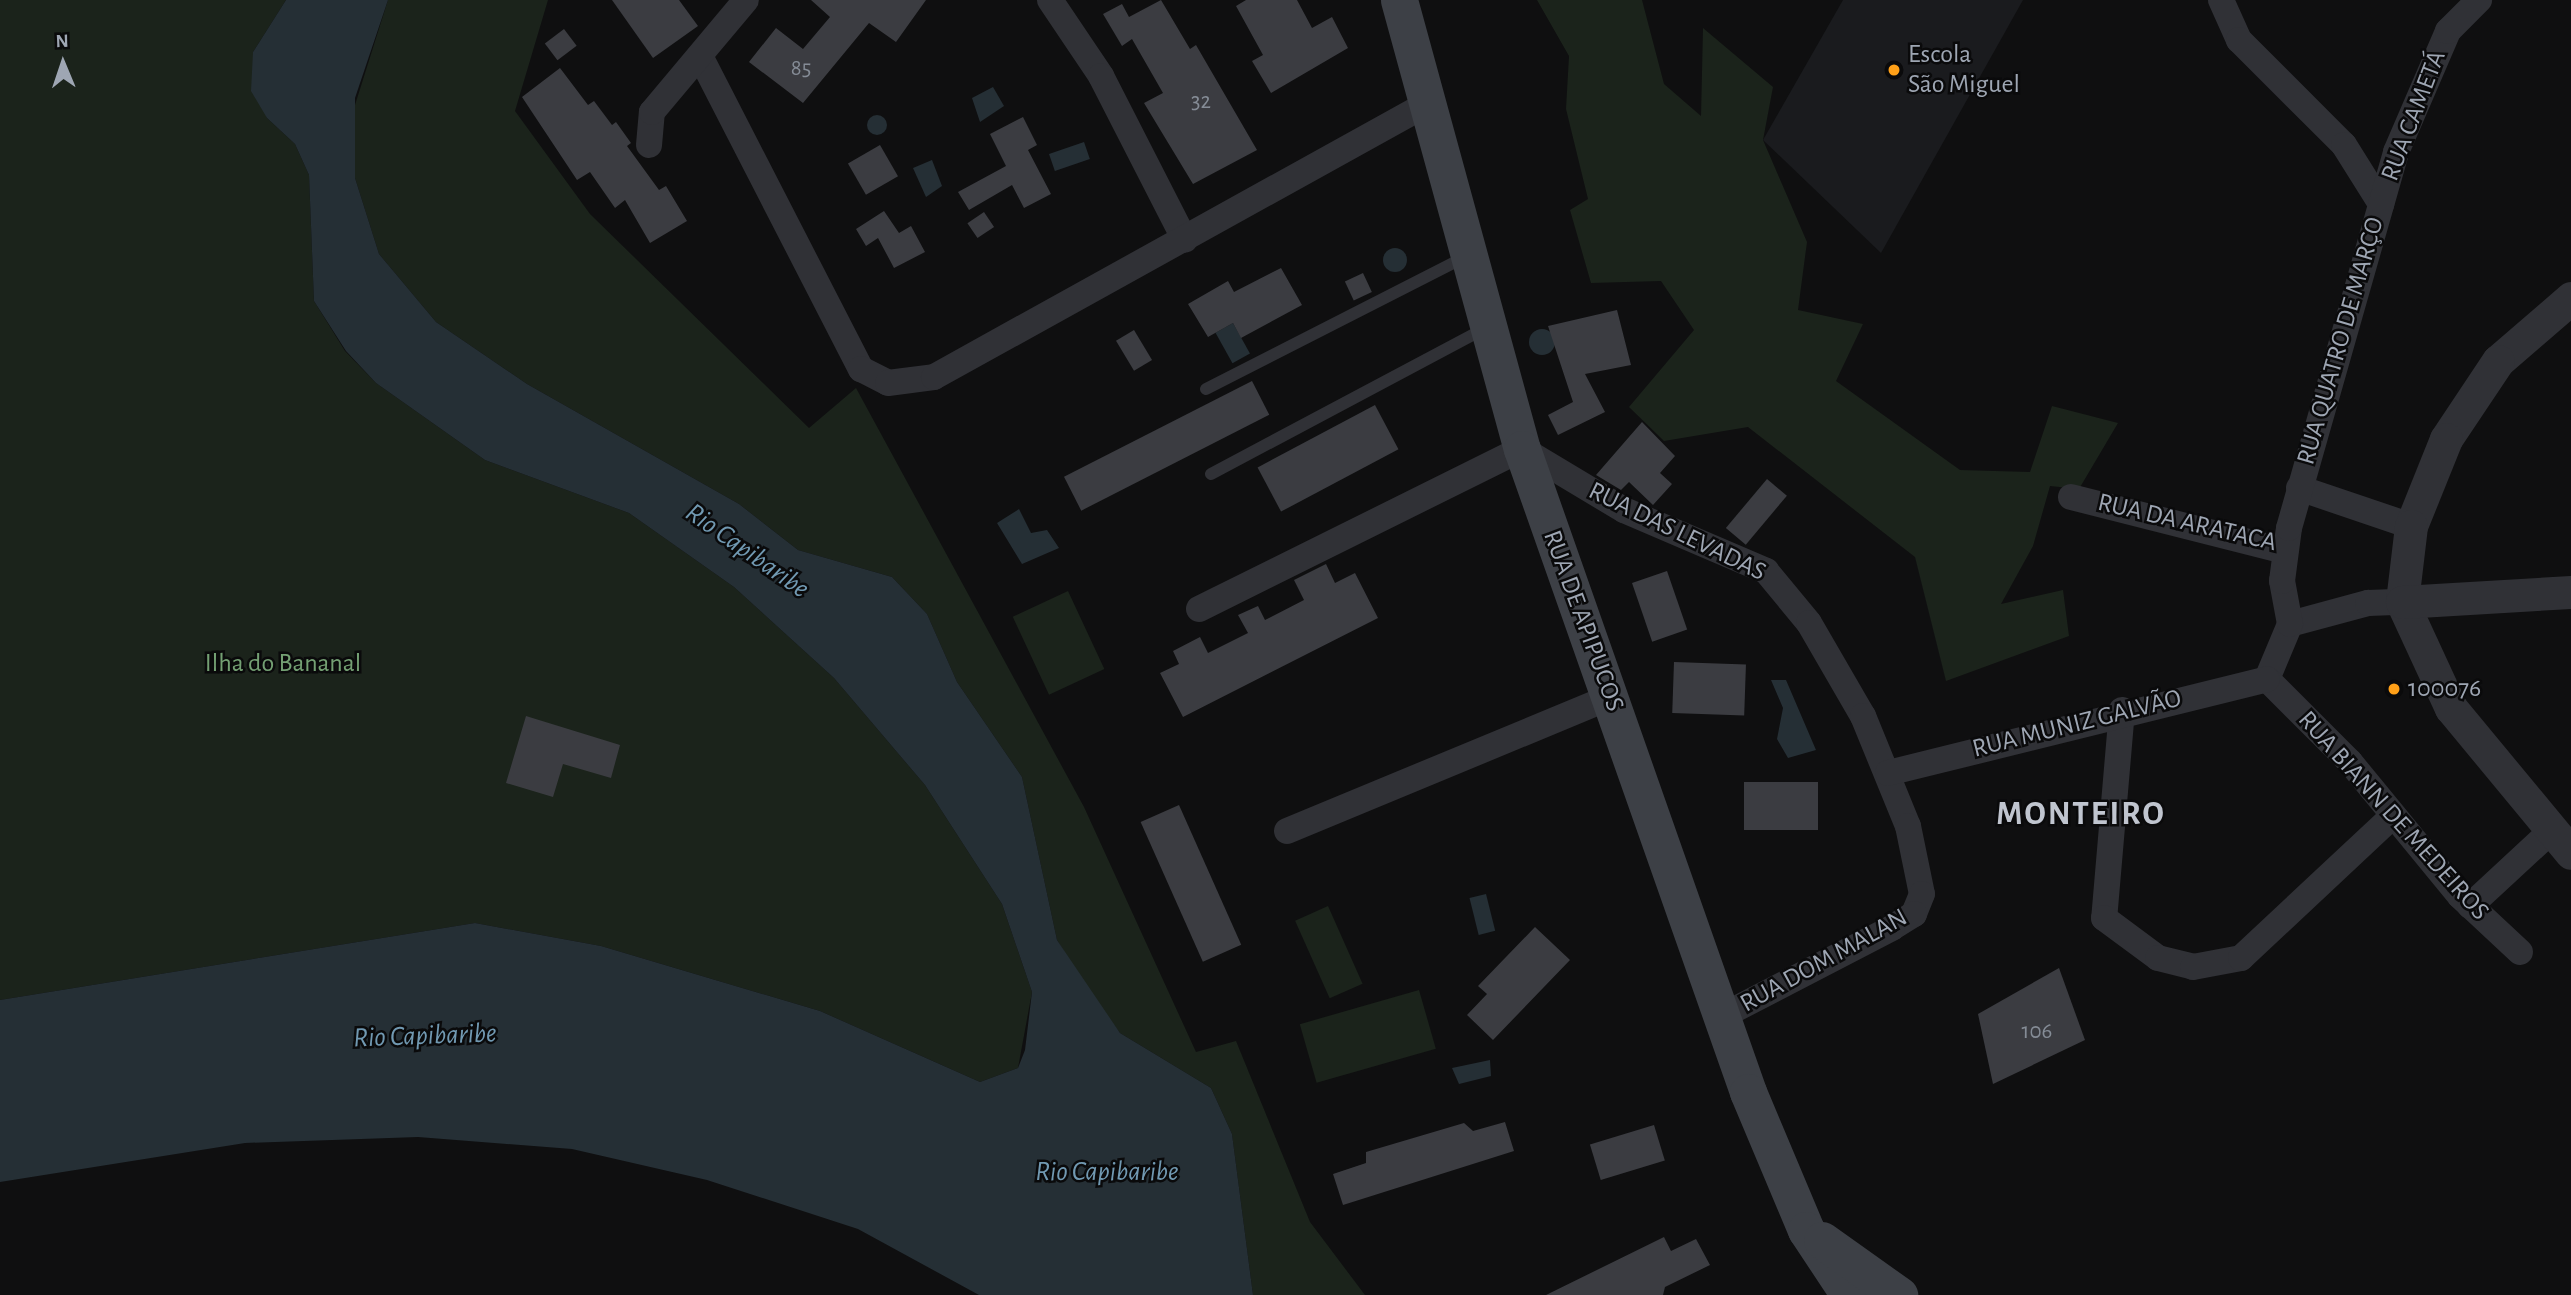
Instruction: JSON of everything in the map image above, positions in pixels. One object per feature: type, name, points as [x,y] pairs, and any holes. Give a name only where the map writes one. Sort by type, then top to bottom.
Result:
[{"type":"main road","name":"RUA DE APIPUCOS","points":[[1399,0],[1425,105],[1490,326],[1522,449],[1724,1015],[1748,1092],[1806,1230],[1849,1295]]},
{"type":"main road","points":[[1806,1230],[1899,1295]]},
{"type":"street","points":[[649,145],[652,112],[701,58],[746,0]]},
{"type":"street","points":[[1050,0],[1101,76],[1185,240]]},
{"type":"street","name":"RUA QUATRO DE MARÇO","points":[[2221,0],[2239,40],[2344,145],[2381,204],[2299,488]]},
{"type":"street","name":"RUA CAMETÁ","points":[[2381,204],[2427,69],[2463,11],[2479,0]]},
{"type":"street","points":[[701,58],[861,369],[888,383],[934,377],[1425,105]]},
{"type":"street","points":[[2470,906],[2562,841],[2451,708],[2402,602],[2411,526],[2446,439],[2475,392],[2498,361],[2571,298]]},
{"type":"street","points":[[1199,609],[1522,449]]},
{"type":"street","name":"RUA DAS LEVADAS","points":[[1522,449],[1624,510],[1766,571],[1838,670],[1888,773],[1908,826],[1920,904]]},
{"type":"street","points":[[2299,488],[2411,526]]},
{"type":"street","name":"RUA DA ARATACA","points":[[2071,497],[2285,551],[2299,488]]},
{"type":"street","points":[[2267,679],[2290,624],[2285,551]]},
{"type":"street","points":[[2290,624],[2368,603],[2571,592]]},
{"type":"street","name":"RUA MUNIZ GALVÃO","points":[[1888,773],[2122,710],[2267,679]]},
{"type":"street","name":"RUA BIANN DE MEDEIROS","points":[[2267,679],[2350,762],[2470,906],[2519,952]]},
{"type":"street","points":[[1287,831],[1610,697]]},
{"type":"street","points":[[2122,710],[2104,918],[2158,958],[2193,967],[2241,958],[2393,816]]},
{"type":"street","name":"RUA DOM MALAN","points":[[1724,1015],[1892,928],[1920,904]]},
{"type":"lane","points":[[1206,389],[1469,255]]},
{"type":"lane","points":[[1211,474],[1490,326]]},
{"type":"shaded area","name":"Escola São Miguel","points":[[1843,0],[2023,0],[1881,253],[1763,140]]},
{"type":"green space","name":"Ilha do Bananal","points":[[0,0],[286,0],[253,52],[267,118],[295,144],[309,175],[314,301],[345,351],[376,383],[485,460],[629,513],[734,587],[834,678],[925,785],[1002,904],[1032,992],[1018,1068],[980,1082],[820,1011],[601,946],[475,923],[0,1000]]},
{"type":"green space","points":[[388,0],[548,0],[515,111],[590,214],[809,428],[856,388],[1084,807],[1196,1052],[1236,1041],[1310,1222],[1365,1295],[1253,1295],[1232,1134],[1211,1088],[1120,1033],[1092,996],[1057,940],[1022,777],[957,682],[927,614],[892,577],[798,550],[739,504],[527,384],[436,322],[379,254],[355,178],[355,105]]},
{"type":"green space","points":[[1537,0],[1642,0],[1664,84],[1701,116],[1703,28],[1773,87],[1763,140],[1807,242],[1798,310],[1863,324],[1836,381],[1960,470],[2030,472],[2052,406],[2118,423],[2079,489],[2050,486],[2033,546],[2001,604],[2063,590],[2069,636],[1946,681],[1915,557],[1748,427],[1664,441],[1629,407],[1694,330],[1661,281],[1591,283],[1570,210],[1588,199],[1566,109],[1569,56]]},
{"type":"green space","points":[[1068,591],[1104,669],[1049,695],[1013,617]]},
{"type":"green space","points":[[1328,906],[1363,984],[1330,998],[1295,921]]},
{"type":"green space","points":[[1419,990],[1436,1049],[1317,1083],[1300,1024]]},
{"type":"water","name":"Rio Capibaribe","points":[[286,0],[388,0],[355,98],[355,178],[379,254],[436,322],[527,384],[739,504],[798,550],[892,577],[927,614],[957,682],[1022,777],[1057,940],[1120,1033],[1211,1088],[1232,1134],[1253,1295],[979,1295],[858,1229],[707,1180],[572,1149],[418,1137],[245,1143],[0,1182],[0,1000],[475,923],[601,946],[820,1011],[980,1082],[1018,1068],[1025,1050],[1032,992],[1002,904],[925,785],[834,678],[734,587],[629,513],[485,460],[376,383],[346,351],[314,301],[309,175],[295,144],[267,118],[251,91],[253,52]]},
{"type":"water","points":[[993,87],[1004,106],[980,122],[972,98]]},
{"type":"water","points":[[877,115],[884,118],[887,125],[884,132],[877,135],[870,132],[867,125],[870,118]]},
{"type":"water","points":[[1084,142],[1090,159],[1055,171],[1049,154]]},
{"type":"water","points":[[932,160],[942,186],[926,197],[913,168]]},
{"type":"water","points":[[1395,248],[1404,251],[1407,260],[1404,269],[1395,272],[1386,269],[1383,260],[1386,251]]},
{"type":"water","points":[[1233,323],[1250,354],[1232,363],[1216,333]]},
{"type":"water","points":[[1542,329],[1551,333],[1555,342],[1551,351],[1542,355],[1533,351],[1529,342],[1533,333]]},
{"type":"water","points":[[1019,509],[1031,533],[1047,530],[1059,548],[1022,564],[997,523]]},
{"type":"water","points":[[1771,680],[1786,680],[1816,750],[1788,758],[1777,739],[1783,708]]},
{"type":"water","points":[[1486,894],[1495,931],[1479,935],[1470,898]]},
{"type":"water","points":[[1490,1060],[1491,1076],[1459,1084],[1452,1068]]},
{"type":"building","points":[[612,0],[679,0],[698,26],[653,58]]},
{"type":"building","points":[[811,0],[926,0],[896,42],[869,23],[803,103],[749,62],[776,28],[803,49],[830,17]]},
{"type":"building","points":[[1161,0],[1190,49],[1196,45],[1257,150],[1193,184],[1144,103],[1163,93],[1132,39],[1122,46],[1103,14],[1122,4],[1129,17]]},
{"type":"building","points":[[1246,0],[1297,0],[1312,28],[1332,17],[1348,48],[1271,93],[1252,61],[1263,55],[1236,6]]},
{"type":"building","points":[[564,29],[577,46],[557,60],[545,43]]},
{"type":"building","points":[[560,68],[588,105],[594,101],[612,125],[616,122],[631,143],[627,146],[659,190],[666,186],[687,221],[650,243],[625,200],[615,208],[590,172],[577,180],[522,97]]},
{"type":"building","points":[[1023,117],[1037,145],[1028,150],[1051,194],[1024,208],[1012,185],[969,210],[958,192],[1006,166],[990,134]]},
{"type":"building","points":[[880,145],[898,176],[866,195],[848,164]]},
{"type":"building","points":[[884,211],[899,233],[911,226],[925,252],[894,268],[878,238],[866,246],[856,229]]},
{"type":"building","points":[[984,212],[994,227],[977,238],[967,223]]},
{"type":"building","points":[[1281,268],[1302,305],[1241,338],[1233,323],[1208,337],[1188,304],[1228,281],[1234,292]]},
{"type":"building","points":[[1363,273],[1372,292],[1354,300],[1345,281]]},
{"type":"building","points":[[1617,310],[1631,365],[1585,374],[1605,412],[1558,435],[1548,415],[1573,402],[1548,326]]},
{"type":"building","points":[[1134,330],[1152,360],[1134,371],[1116,341]]},
{"type":"building","points":[[1252,381],[1269,415],[1081,511],[1064,477]]},
{"type":"building","points":[[1375,405],[1398,449],[1281,512],[1258,467]]},
{"type":"building","points":[[1642,422],[1675,456],[1660,473],[1672,484],[1653,505],[1629,482],[1621,490],[1596,475]]},
{"type":"building","points":[[1767,479],[1787,496],[1746,545],[1726,528]]},
{"type":"building","points":[[1326,564],[1335,583],[1355,573],[1378,618],[1183,717],[1160,673],[1179,664],[1173,651],[1200,637],[1208,653],[1248,633],[1238,615],[1258,606],[1265,620],[1304,600],[1294,580]]},
{"type":"building","points":[[1667,571],[1687,630],[1652,642],[1632,583]]},
{"type":"building","points":[[1674,662],[1746,665],[1744,715],[1672,713]]},
{"type":"building","points":[[526,716],[620,745],[611,778],[563,764],[553,797],[506,783]]},
{"type":"building","points":[[1744,782],[1818,782],[1818,830],[1744,830]]},
{"type":"building","points":[[1179,805],[1241,945],[1203,962],[1141,822]]},
{"type":"building","points":[[1535,927],[1570,960],[1493,1040],[1467,1015],[1487,994],[1478,986]]},
{"type":"building","points":[[2059,968],[2085,1040],[1993,1084],[1978,1014]]},
{"type":"building","points":[[1505,1122],[1514,1151],[1343,1205],[1333,1174],[1366,1163],[1366,1152],[1464,1123],[1473,1131]]},
{"type":"building","points":[[1654,1125],[1665,1160],[1601,1180],[1590,1145]]},
{"type":"building","points":[[1664,1237],[1671,1251],[1696,1239],[1710,1265],[1665,1287],[1663,1295],[1546,1295]]},
{"type":"place","name":"Escola São Miguel","points":[[1894,70]]},
{"type":"place","name":"100076","points":[[2394,689]]},
{"type":"district","name":"MONTEIRO","points":[[2081,815]]}]
